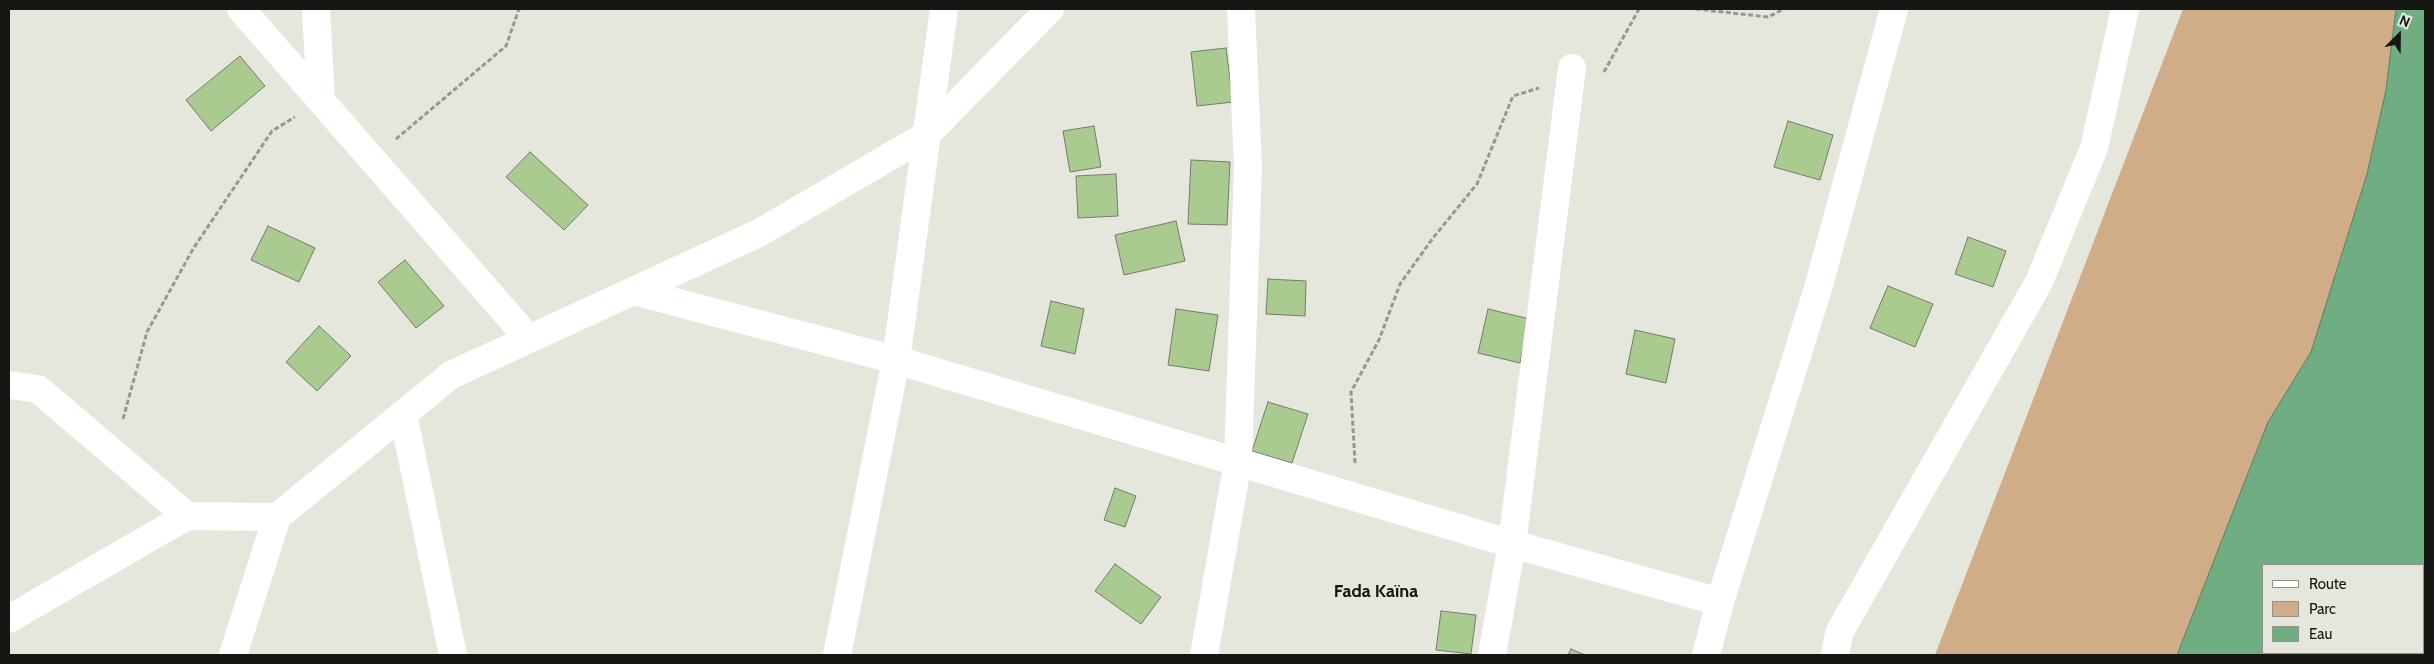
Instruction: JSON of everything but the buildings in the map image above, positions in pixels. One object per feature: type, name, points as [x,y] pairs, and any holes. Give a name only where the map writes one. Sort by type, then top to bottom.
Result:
[{"type":"street","points":[[241,9],[529,339]]},
{"type":"street","points":[[316,9],[321,100]]},
{"type":"street","points":[[837,655],[896,360],[925,136],[944,9]]},
{"type":"street","points":[[234,655],[277,517],[451,375],[759,233],[925,136],[1050,9]]},
{"type":"street","points":[[1204,655],[1238,461],[1248,166],[1241,9]]},
{"type":"street","points":[[1706,655],[1720,602],[1819,285],[1894,9]]},
{"type":"street","points":[[1836,655],[1839,633],[2039,282],[2094,148],[2125,9]]},
{"type":"street","points":[[1492,655],[1512,544],[1572,68]]},
{"type":"street","points":[[633,291],[896,360],[1512,544],[1720,602]]},
{"type":"street","points":[[9,385],[38,389],[187,516]]},
{"type":"street","points":[[403,414],[453,655]]},
{"type":"street","points":[[9,619],[187,516],[277,517]]},
{"type":"path","points":[[372,159],[506,46],[519,9]]},
{"type":"path","points":[[1357,497],[1351,392],[1379,340],[1400,284],[1433,238],[1477,184],[1513,96],[1541,87],[1572,68],[1604,72],[1639,9]]},
{"type":"path","points":[[1696,9],[1768,17],[1784,9]]},
{"type":"path","points":[[113,453],[147,332],[193,249],[272,131],[321,100]]},
{"type":"green space","points":[[2183,9],[2396,9],[2386,90],[2367,174],[2311,352],[2268,422],[2177,655],[1935,655]]},
{"type":"water","points":[[2396,9],[2425,9],[2425,655],[2177,655],[2268,422],[2311,352],[2367,174],[2386,90]]},
{"type":"district","name":"Fada Kaïna","points":[[1376,592]]}]
